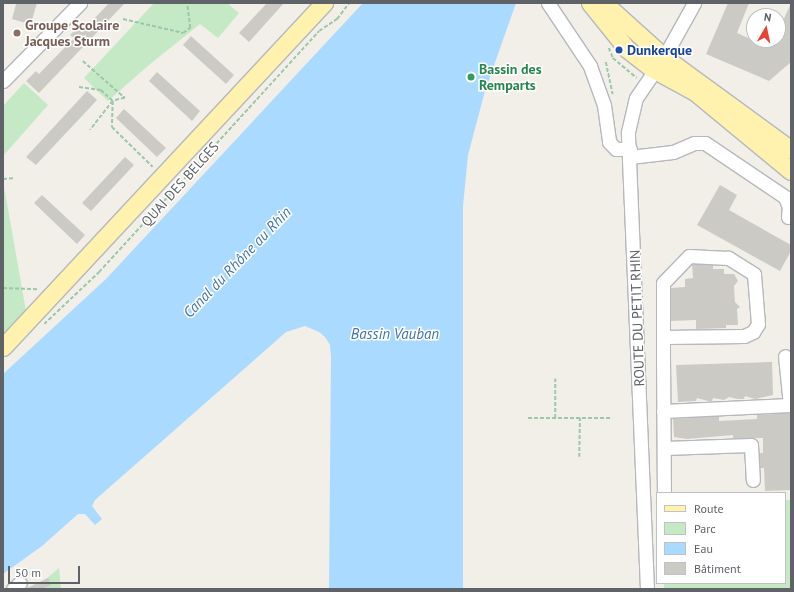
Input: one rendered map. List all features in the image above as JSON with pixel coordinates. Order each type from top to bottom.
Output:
[{"type":"main road","name":"QUAI DES BELGES","points":[[3,347],[324,3]]},
{"type":"main road","points":[[590,3],[622,44],[658,63],[791,150]]},
{"type":"main road","points":[[604,3],[658,63],[791,171]]},
{"type":"main road","points":[[726,117],[791,158]]},
{"type":"street","points":[[3,81],[80,3]]},
{"type":"street","points":[[548,3],[590,66],[604,106],[609,142],[616,149],[630,153],[673,152],[694,143],[706,143],[785,197],[789,207],[788,217]]},
{"type":"street","name":"ROUTE DU PETIT RHIN","points":[[647,589],[651,544],[628,132],[636,98],[694,3]]},
{"type":"street","points":[[663,337],[744,336],[754,332],[758,324],[754,274],[728,258],[689,256],[663,283],[663,337],[663,411],[664,492]]},
{"type":"street","points":[[663,411],[790,405],[786,356]]},
{"type":"street","points":[[664,448],[751,446],[753,480]]},
{"type":"path","points":[[123,18],[183,32],[190,28],[187,3]]},
{"type":"path","name":"QUAI DES BELGES","points":[[38,329],[99,272],[319,31],[337,19],[349,3]]},
{"type":"path","points":[[83,61],[125,98],[113,100],[90,130]]},
{"type":"path","points":[[79,87],[101,90],[113,100]]},
{"type":"path","points":[[3,93],[3,100]]},
{"type":"path","points":[[113,100],[112,128],[163,176]]},
{"type":"path","points":[[3,179],[15,178]]},
{"type":"path","points":[[3,288],[38,289]]},
{"type":"path","points":[[555,379],[555,418]]},
{"type":"path","points":[[528,418],[610,418]]},
{"type":"path","points":[[579,457],[580,418]]},
{"type":"green space","points":[[154,3],[227,3],[239,13],[218,38],[200,24],[149,65],[108,101],[84,78]]},
{"type":"green space","points":[[24,83],[48,105],[3,156],[3,106]]},
{"type":"green space","points":[[3,181],[26,311],[3,334]]},
{"type":"green space","points":[[786,500],[791,500],[791,589],[664,589],[664,584],[786,584]]},
{"type":"green space","points":[[59,568],[61,589],[34,589]]},
{"type":"water","points":[[363,3],[516,3],[485,91],[468,155],[463,206],[463,589],[329,589],[330,345],[325,337],[319,332],[305,326],[286,332],[95,500],[92,506],[102,519],[95,525],[85,514],[78,514],[42,546],[3,574],[3,374],[106,279]]},
{"type":"building","points":[[37,3],[32,20],[28,19],[26,23],[12,19],[16,4]]},
{"type":"building","points":[[109,3],[125,3],[39,93],[26,81],[36,71],[39,74],[74,38],[70,35],[77,28],[82,32]]},
{"type":"building","points":[[267,3],[284,3],[249,42],[239,33]]},
{"type":"building","points":[[728,3],[749,3],[737,33],[746,37],[746,48],[786,48],[786,14],[791,3],[791,62],[769,81],[706,54]]},
{"type":"building","points":[[191,36],[234,75],[226,84],[183,45]]},
{"type":"building","points":[[157,72],[200,111],[192,121],[149,81]]},
{"type":"building","points":[[87,91],[97,100],[36,165],[26,157]]},
{"type":"building","points":[[124,109],[166,148],[157,157],[116,118]]},
{"type":"building","points":[[125,157],[134,165],[91,211],[82,203]]},
{"type":"building","points":[[720,185],[737,195],[729,210],[791,245],[791,251],[780,271],[697,225]]},
{"type":"building","points":[[42,195],[85,235],[77,244],[34,203]]},
{"type":"building","points":[[692,264],[713,265],[713,269],[724,269],[724,274],[734,274],[738,281],[734,286],[735,302],[740,307],[737,309],[738,325],[726,325],[726,328],[696,329],[696,320],[671,321],[671,288],[685,287],[685,279],[693,278]]},
{"type":"building","points":[[772,362],[773,395],[755,399],[745,396],[744,399],[729,397],[724,400],[713,398],[712,401],[708,401],[697,398],[696,401],[678,402],[676,365]]},
{"type":"building","points":[[791,413],[791,490],[765,491],[764,468],[760,468],[759,453],[763,453],[763,438],[733,438],[733,435],[687,439],[674,437],[673,419],[719,416],[719,421],[757,419],[757,415]]},
{"type":"building","points":[[48,578],[51,585],[42,589],[25,589]]},
{"type":"place","name":"Groupe Scolaire Jacques Sturm","points":[[17,33]]},
{"type":"place","name":"Dunkerque","points":[[619,50]]},
{"type":"place","name":"Bassin des Remparts","points":[[471,77]]},
{"type":"water label","name":"Canal du Rhône au Rhin","points":[[237,262]]},
{"type":"water label","name":"Bassin Vauban","points":[[395,334]]}]
